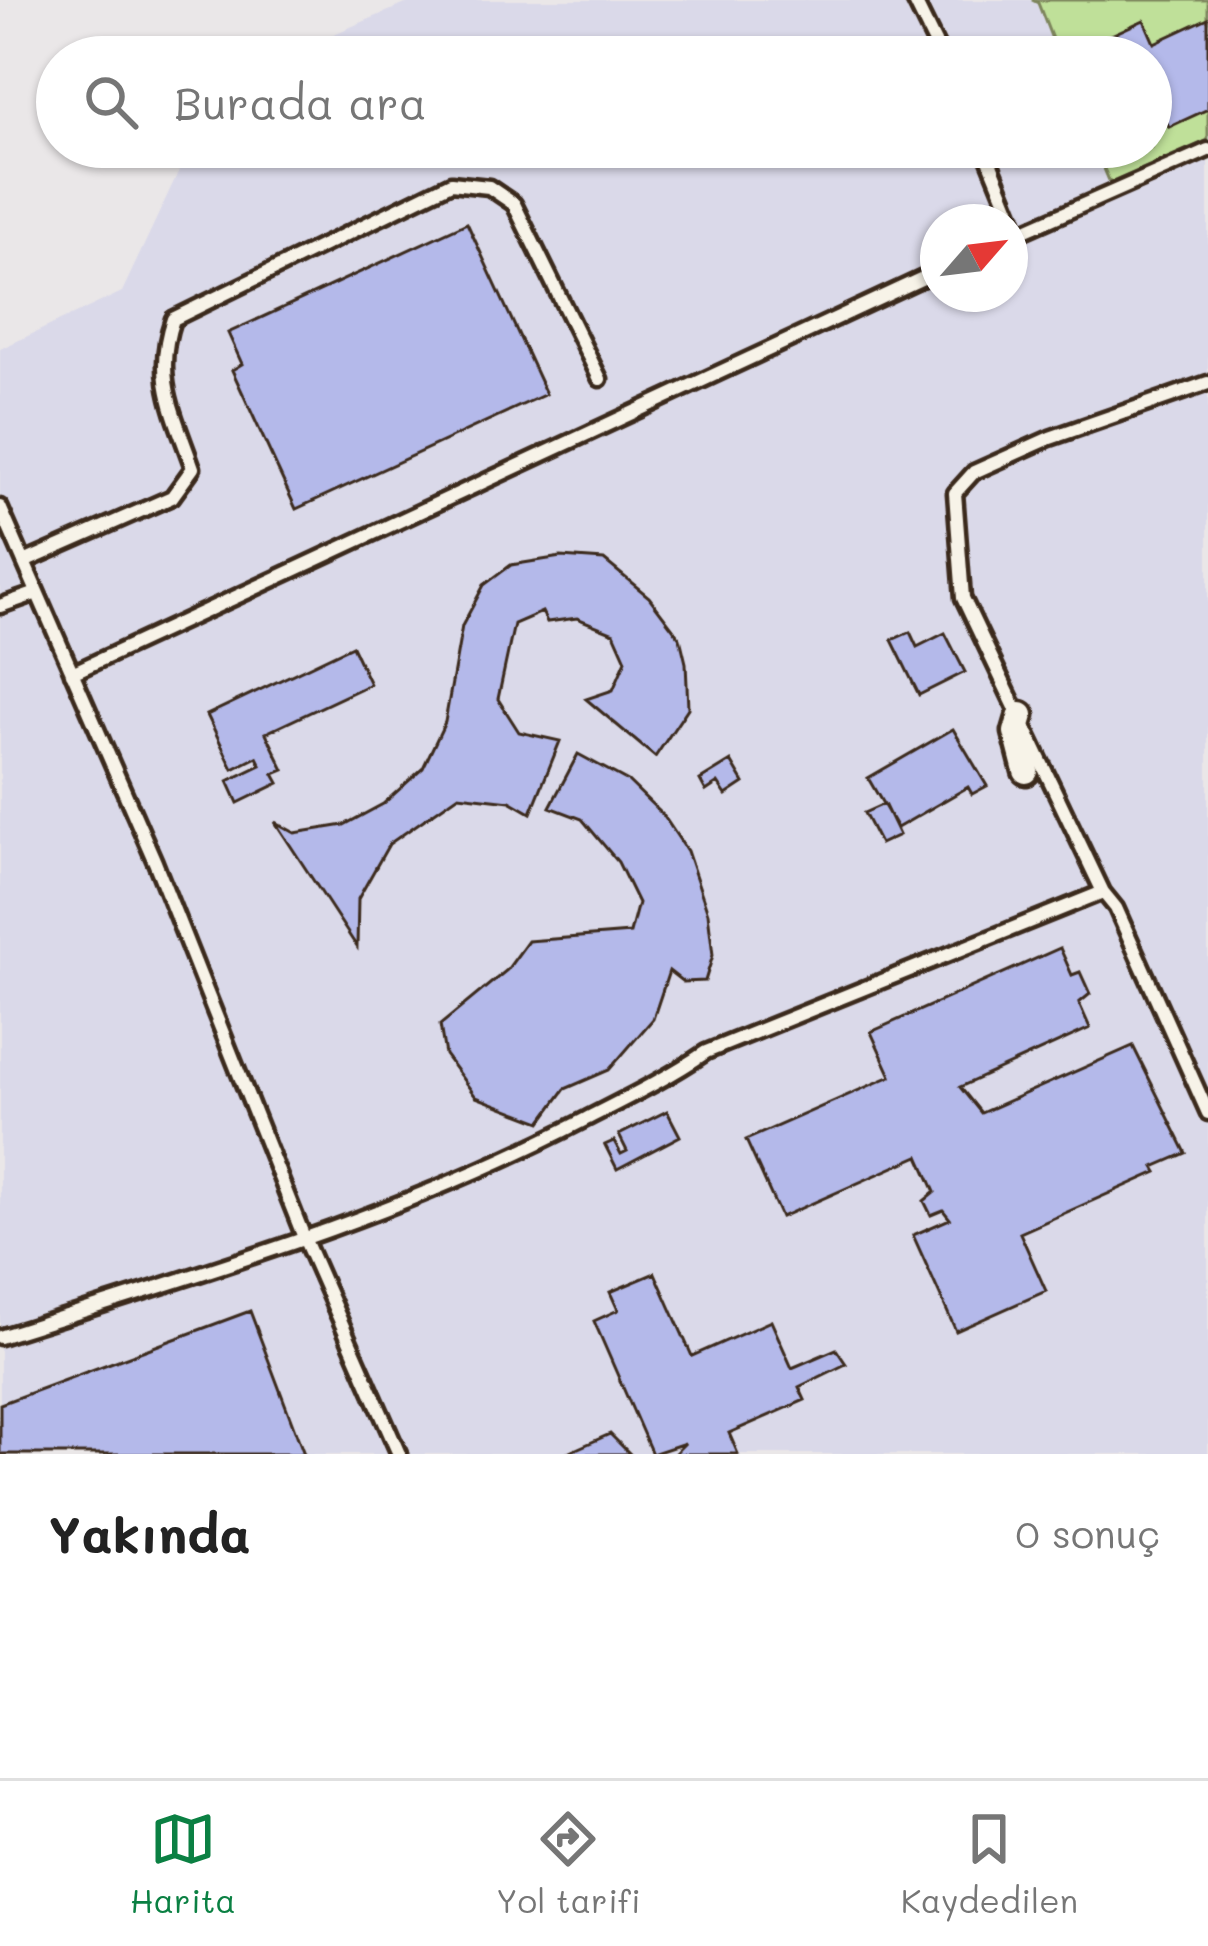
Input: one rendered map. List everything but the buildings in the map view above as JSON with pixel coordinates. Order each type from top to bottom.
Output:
[{"type":"street","points":[[1021,715],[1016,732],[1026,771]]},
{"type":"lane","points":[[914,0],[932,36]]},
{"type":"lane","points":[[1172,166],[1208,150]]},
{"type":"lane","points":[[991,168],[1004,204]]},
{"type":"lane","points":[[1028,229],[1167,168]]},
{"type":"lane","points":[[24,562],[172,497],[193,468],[167,394],[162,352],[173,320],[452,183],[489,187],[514,204],[600,379]]},
{"type":"lane","points":[[72,674],[920,279]]},
{"type":"lane","points":[[1208,383],[1050,438],[974,472],[956,493],[963,598],[1103,892],[1116,908],[1208,1113]]},
{"type":"lane","points":[[0,507],[155,862],[305,1240],[399,1454]]},
{"type":"lane","points":[[0,606],[38,593]]},
{"type":"lane","points":[[0,1336],[305,1240],[501,1163],[677,1072],[706,1052],[1103,892]]},
{"type":"shaded area","points":[[415,0],[1208,0],[1208,1454],[0,1454],[0,349],[122,292],[180,168],[1172,168],[1172,36],[329,36]]},
{"type":"green space","points":[[1032,0],[1208,0],[1208,140],[1172,156],[1172,36],[1051,36],[1038,3]]},
{"type":"green space","points":[[1104,168],[1144,168],[1110,183]]}]
